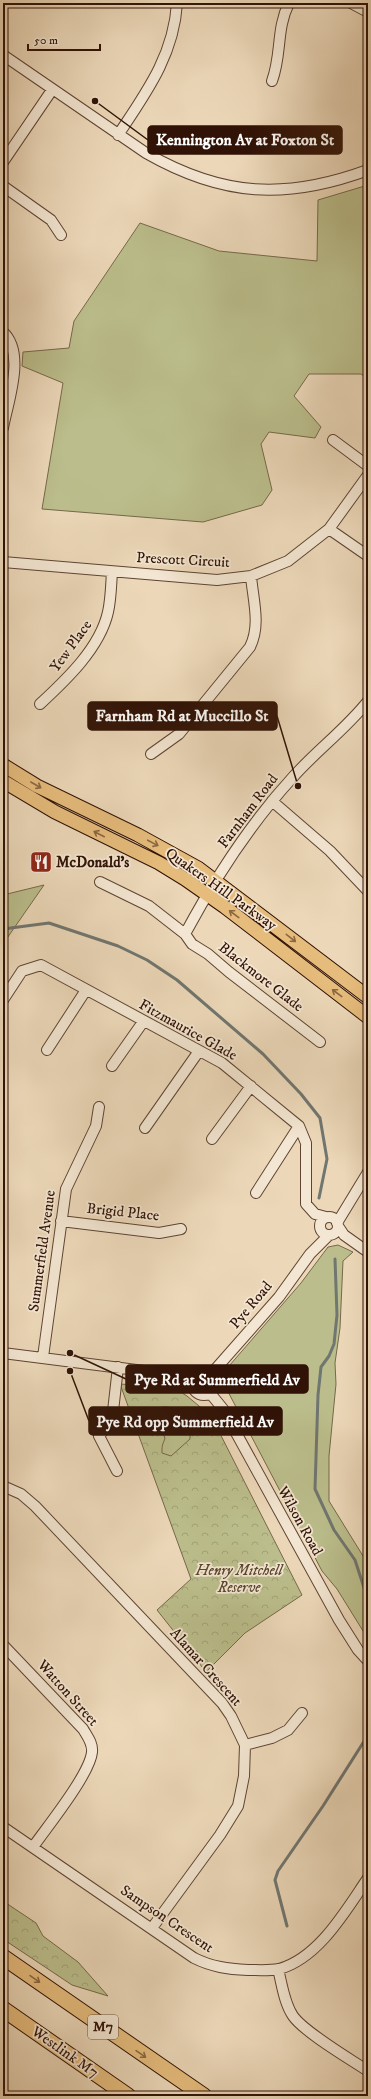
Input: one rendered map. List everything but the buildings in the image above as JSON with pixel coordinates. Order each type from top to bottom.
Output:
[{"type":"highway","name":"M7","points":[[3,1957],[204,2096]]},
{"type":"highway","name":"Westlink M7","points":[[3,2009],[128,2096]]},
{"type":"main road","name":"Quakers Hill Parkway","points":[[3,765],[37,786],[169,851],[215,880],[368,997]]},
{"type":"main road","name":"Quakers Hill Parkway","points":[[3,781],[56,812],[159,864],[206,894],[368,1017]]},
{"type":"street","points":[[118,135],[151,85],[162,65],[172,37],[177,3]]},
{"type":"street","points":[[272,81],[279,57],[281,22],[289,3]]},
{"type":"street","points":[[351,3],[368,12]]},
{"type":"street","points":[[3,55],[118,135],[168,166],[200,179],[229,186],[268,190],[296,189],[333,182],[368,170]]},
{"type":"street","points":[[3,162],[52,90]]},
{"type":"street","points":[[3,186],[51,220],[61,235]]},
{"type":"street","points":[[3,332],[12,344],[15,359],[3,428]]},
{"type":"street","points":[[333,440],[368,466]]},
{"type":"street","name":"Prescott Circuit","points":[[3,562],[217,580],[250,576],[288,561],[329,529],[368,474]]},
{"type":"street","points":[[329,529],[368,556]]},
{"type":"street","name":"Yew Place","points":[[40,704],[76,669],[102,630],[108,610],[112,572]]},
{"type":"street","points":[[152,754],[179,734],[250,647],[255,635],[256,624],[250,576]]},
{"type":"street","name":"Farnham Road","points":[[181,932],[215,880],[272,801],[294,775],[338,734],[368,701]]},
{"type":"street","points":[[272,801],[330,851],[368,891]]},
{"type":"street","name":"Blackmore Glade","points":[[100,882],[152,909],[181,932],[192,944],[208,954],[320,1042]]},
{"type":"street","name":"Fitzmaurice Glade","points":[[3,1000],[22,971],[41,966],[222,1064],[299,1126],[306,1144],[306,1204],[315,1214],[319,1227]]},
{"type":"street","points":[[47,1050],[86,990]]},
{"type":"street","points":[[112,1066],[143,1022]]},
{"type":"street","points":[[145,1128],[199,1051]]},
{"type":"street","points":[[212,1139],[251,1086]]},
{"type":"street","name":"Summerfield Avenue","points":[[43,1358],[61,1221],[68,1180],[96,1126],[99,1107]]},
{"type":"street","points":[[256,1193],[299,1126]]},
{"type":"street","name":"Pye Road","points":[[212,1373],[279,1297],[310,1254],[336,1231],[349,1201],[368,1172]]},
{"type":"street","name":"Pye Road","points":[[310,1254],[321,1220],[349,1201]]},
{"type":"street","points":[[315,1214],[332,1217],[344,1235],[368,1252]]},
{"type":"street","name":"Brigid Place","points":[[61,1221],[159,1233],[181,1229]]},
{"type":"street","points":[[319,1227],[322,1233],[330,1235],[344,1235]]},
{"type":"street","points":[[3,1352],[160,1373],[192,1380]]},
{"type":"street","points":[[117,1471],[99,1436],[112,1420],[118,1367]]},
{"type":"street","points":[[200,1371],[212,1373],[216,1384],[210,1393],[199,1394],[193,1388],[192,1380],[200,1371]]},
{"type":"street","name":"Wilson Road","points":[[210,1393],[223,1409],[339,1620],[358,1650],[368,1661]]},
{"type":"street","name":"Alamar Crescent","points":[[3,1486],[21,1494],[35,1506],[222,1703],[234,1721],[245,1745],[244,1776],[238,1806],[220,1836],[152,1928]]},
{"type":"street","name":"Watton Street","points":[[3,1645],[83,1730],[90,1740],[92,1752],[81,1777],[32,1847]]},
{"type":"street","points":[[245,1745],[272,1738],[288,1730],[302,1713]]},
{"type":"street","name":"Sampson Crescent","points":[[3,1828],[152,1928],[181,1950],[209,1966],[227,1969],[278,1969],[301,1957],[328,1934],[368,1878]]},
{"type":"street","points":[[278,1969],[287,2004],[293,2017],[303,2026],[368,2071]]},
{"type":"green space","points":[[368,185],[368,376],[367,378],[361,374],[309,374],[294,396],[321,427],[315,438],[269,432],[261,444],[272,490],[262,505],[203,522],[42,509],[63,383],[22,366],[23,352],[69,348],[74,321],[140,223],[219,251],[317,261],[318,200]]},
{"type":"green space","points":[[44,885],[3,944],[3,895]]},
{"type":"green space","points":[[338,1245],[353,1252],[343,1261],[340,1328],[335,1363],[336,1384],[329,1456],[329,1501],[368,1564],[368,1639],[337,1589],[322,1571],[225,1386],[229,1366],[301,1283],[328,1247]]},
{"type":"green space","name":"Henry Mitchell Reserve","points":[[120,1384],[174,1388],[187,1396],[211,1416],[302,1595],[245,1633],[206,1672],[157,1610],[191,1579]]},
{"type":"green space","points":[[162,1407],[168,1407],[174,1410],[177,1421],[190,1427],[190,1439],[171,1456],[162,1453],[165,1437],[154,1425],[156,1412]]},
{"type":"green space","points":[[3,1901],[36,1923],[43,1936],[78,1962],[108,1996],[72,1985],[3,1939]]},
{"type":"waterway","points":[[3,929],[49,923],[118,946],[147,960],[177,980],[263,1054],[301,1094],[320,1118],[327,1159],[319,1198]]},
{"type":"waterway","points":[[335,1259],[337,1315],[334,1344],[329,1356],[321,1367],[318,1395],[315,1489],[334,1530],[355,1560],[368,1600]]},
{"type":"waterway","points":[[287,1926],[275,1880],[278,1871],[323,1806],[368,1735]]},
{"type":"place","name":"Kennington Av at Foxton St","points":[[95,101]]},
{"type":"place","name":"Farnham Rd at Muccillo St","points":[[298,786]]},
{"type":"place","name":"McDonald's","points":[[41,862]]},
{"type":"place","name":"Pye Rd at Summerfield Av","points":[[70,1353]]},
{"type":"place","name":"Pye Rd opp Summerfield Av","points":[[70,1371]]}]
